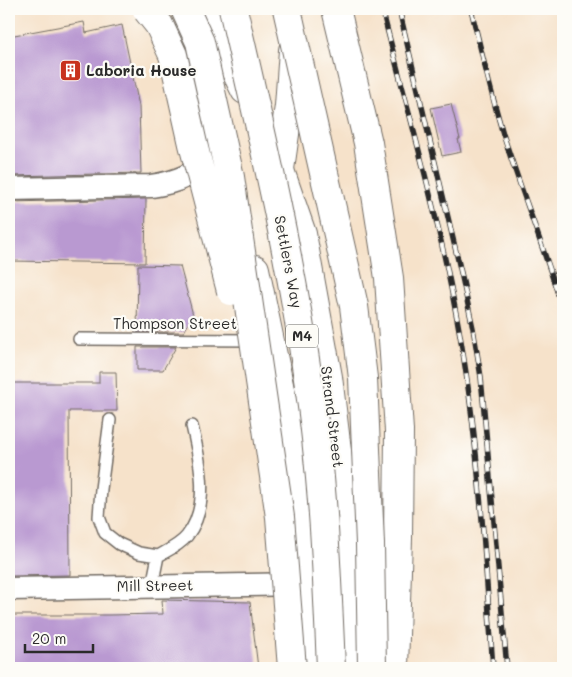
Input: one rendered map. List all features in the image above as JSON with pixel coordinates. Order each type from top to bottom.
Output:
[{"type":"main road","points":[[146,9],[159,25],[173,55],[196,154],[267,428]]},
{"type":"main road","points":[[161,9],[183,52],[248,241],[270,340],[287,423],[296,508],[304,668]]},
{"type":"main road","points":[[185,9],[200,42],[230,177],[280,517],[292,668]]},
{"type":"main road","name":"Strand Street","points":[[205,9],[231,60],[280,169],[302,234],[328,377],[342,491],[346,594],[346,668]]},
{"type":"main road","name":"Settlers Way","points":[[233,9],[291,269],[309,380],[327,569],[331,668]]},
{"type":"main road","points":[[287,9],[354,306],[364,398],[370,544],[372,668]]},
{"type":"main road","points":[[280,169],[289,106],[297,9]]},
{"type":"main road","points":[[336,9],[368,143],[389,278],[399,431],[394,668]]},
{"type":"street","points":[[9,189],[167,184],[189,176],[206,161],[217,147]]},
{"type":"street","name":"Mill Street","points":[[9,588],[301,584]]},
{"type":"lane","name":"Thompson Street","points":[[79,339],[270,340]]},
{"type":"lane","points":[[110,420],[98,516],[105,533],[119,544],[139,553],[158,556],[186,537],[196,518],[202,490],[199,458],[192,426]]},
{"type":"lane","points":[[152,586],[158,556]]},
{"type":"building","name":"Laboria House","points":[[84,22],[86,33],[122,25],[139,106],[141,173],[9,176],[9,36]]},
{"type":"building","points":[[451,104],[460,139],[458,139],[461,152],[442,156],[431,108]]},
{"type":"building","points":[[146,199],[145,263],[9,261],[9,202]]},
{"type":"building","points":[[138,265],[180,266],[193,315],[184,332],[137,332]]},
{"type":"building","points":[[137,347],[176,347],[163,370],[137,370]]},
{"type":"building","points":[[99,372],[116,372],[117,411],[69,411],[70,575],[9,576],[9,383],[99,383]]},
{"type":"building","points":[[162,600],[250,602],[258,668],[9,668],[9,615],[163,614]]},
{"type":"railway","points":[[382,9],[438,229],[462,348],[475,439],[493,668]]},
{"type":"railway","points":[[399,9],[473,328],[481,377],[507,668]]},
{"type":"railway","points":[[471,9],[503,134],[563,310]]},
{"type":"place","name":"Laboria House","points":[[70,71]]}]
